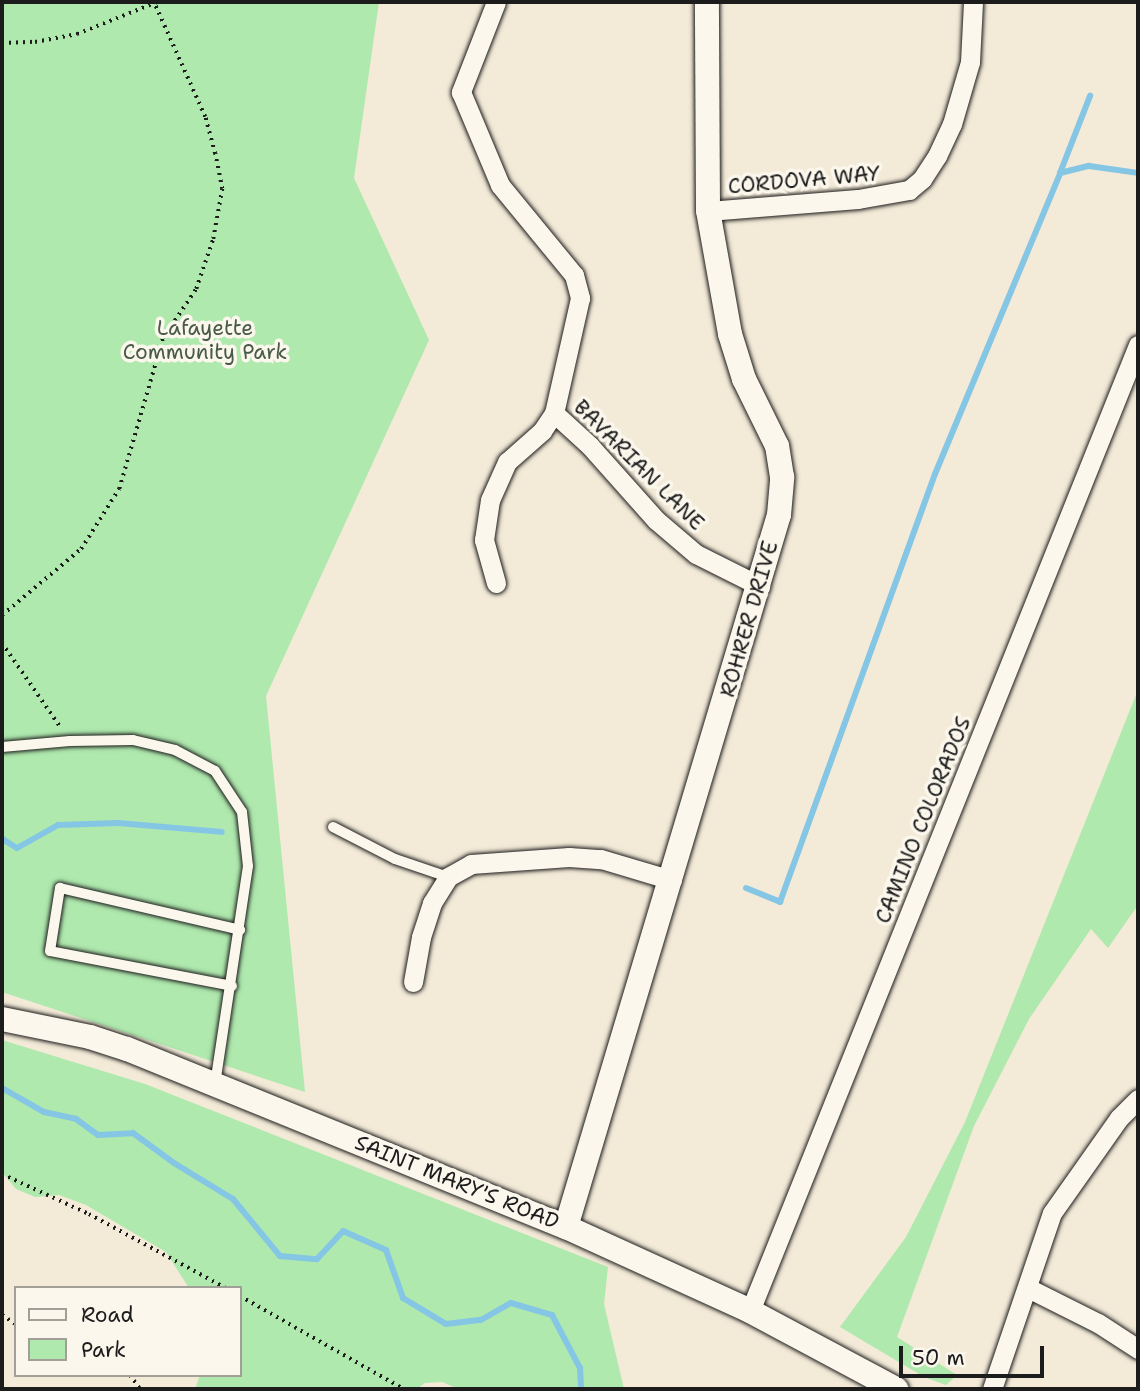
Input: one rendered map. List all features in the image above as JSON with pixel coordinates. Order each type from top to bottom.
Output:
[{"type":"street","name":"BAVARIAN LANE","points":[[495,2],[461,92],[500,185],[574,275],[580,298],[554,412],[590,446],[656,520],[696,554],[760,586]]},
{"type":"street","name":"ROHRER DRIVE","points":[[566,1227],[760,586],[779,515],[782,477],[777,446],[744,379],[730,334],[708,211],[707,2]]},
{"type":"street","name":"CORDOVA WAY","points":[[708,211],[858,199],[909,190],[922,179],[937,156],[952,124],[970,62],[973,2]]},
{"type":"street","name":"CAMINO COLORADOS","points":[[750,1311],[1138,345]]},
{"type":"street","points":[[496,583],[484,540],[490,500],[507,462],[542,431],[554,412]]},
{"type":"street","points":[[413,982],[421,937],[432,903],[448,877],[471,864],[569,857],[601,859],[672,880]]},
{"type":"street","name":"SAINT MARY'S ROAD","points":[[2,1019],[90,1037],[215,1084],[566,1227],[750,1311],[896,1389]]},
{"type":"street","points":[[992,1389],[1052,1213],[1119,1118],[1138,1099]]},
{"type":"street","points":[[1028,1287],[1098,1324],[1138,1349]]},
{"type":"lane","points":[[2,747],[70,741],[132,740],[175,750],[215,771],[242,812],[248,866],[232,986],[215,1084]]},
{"type":"lane","points":[[333,827],[395,859],[448,877]]},
{"type":"lane","points":[[232,986],[50,951],[60,888],[240,930]]},
{"type":"path","points":[[2,43],[35,43],[77,34],[156,3],[205,117],[222,190],[213,239],[196,289],[163,338],[119,489],[81,549],[2,615]]},
{"type":"path","points":[[2,643],[70,741]]},
{"type":"path","points":[[2,1174],[89,1214],[222,1286]]},
{"type":"path","points":[[242,1297],[404,1389]]},
{"type":"green space","name":"Lafayette Community Park","points":[[2,2],[379,2],[354,178],[429,340],[266,696],[305,1092],[2,992]]},
{"type":"green space","points":[[1138,690],[1138,905],[1108,948],[1091,929],[1029,1019],[974,1126],[897,1337],[957,1375],[946,1385],[924,1377],[840,1327],[906,1237],[965,1122]]},
{"type":"green space","points":[[2,1040],[145,1084],[608,1267],[604,1304],[624,1389],[459,1389],[442,1382],[425,1383],[417,1389],[195,1389],[199,1377],[242,1377],[242,1286],[188,1286],[166,1252],[86,1205],[59,1195],[35,1197],[16,1189],[2,1172]]},
{"type":"waterway","points":[[1060,173],[1090,96]]},
{"type":"waterway","points":[[746,888],[780,902],[935,474],[1060,173],[1089,166],[1138,173]]},
{"type":"waterway","points":[[2,842],[4,840],[17,848],[58,825],[118,823],[222,832]]},
{"type":"waterway","points":[[2,1088],[44,1112],[76,1119],[98,1135],[133,1133],[174,1163],[233,1199],[280,1256],[317,1259],[343,1231],[386,1250],[403,1298],[446,1324],[481,1320],[511,1303],[552,1315],[580,1368],[581,1389]]}]
